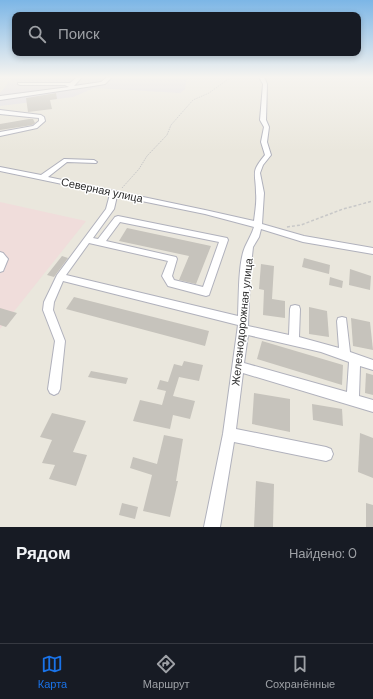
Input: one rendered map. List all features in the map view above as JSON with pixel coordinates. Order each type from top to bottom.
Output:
[{"type":"street","name":"Железнодорожная улица","points":[[212,527],[229,434],[238,366],[243,325],[245,274],[250,247],[255,237],[258,225],[260,193],[257,173],[260,165],[268,155],[264,142],[267,131],[267,125],[263,120],[264,102]]},
{"type":"street","points":[[0,112],[41,117],[42,121],[34,127],[0,134]]},
{"type":"street","points":[[0,117],[12,113]]},
{"type":"street","points":[[43,178],[66,160],[94,162]]},
{"type":"street","name":"Северная улица","points":[[0,169],[205,212],[258,225]]},
{"type":"street","points":[[54,389],[60,340],[48,310],[52,293],[60,278],[110,209],[115,193]]},
{"type":"street","points":[[88,240],[173,258],[167,276],[171,283],[206,292],[224,240],[118,219],[101,242]]},
{"type":"street","points":[[258,225],[303,239],[373,251]]},
{"type":"street","points":[[0,255],[4,259],[0,269]]},
{"type":"street","points":[[60,278],[243,325],[321,347],[373,365]]},
{"type":"street","points":[[294,340],[295,309]]},
{"type":"street","points":[[342,321],[350,357],[353,400]]},
{"type":"street","points":[[238,366],[373,406]]},
{"type":"street","points":[[229,434],[326,454]]},
{"type":"path","points":[[115,193],[139,169],[147,156],[167,134],[171,125],[192,102]]},
{"type":"path","points":[[282,227],[301,224],[343,209],[373,201]]},
{"type":"shaded area","points":[[0,102],[36,102],[0,106]]},
{"type":"shaded area","points":[[0,202],[86,221],[0,329]]},
{"type":"building","points":[[27,102],[50,102],[52,109],[28,112]]},
{"type":"building","points":[[33,119],[35,123],[32,125],[0,130],[0,124]]},
{"type":"building","points":[[127,228],[211,246],[196,284],[179,280],[189,256],[119,241]]},
{"type":"building","points":[[62,256],[68,258],[54,277],[47,275]]},
{"type":"building","points":[[304,258],[330,265],[329,274],[302,267]]},
{"type":"building","points":[[261,264],[274,266],[272,299],[285,301],[285,318],[263,315],[264,290],[259,289]]},
{"type":"building","points":[[350,269],[371,276],[370,290],[349,285]]},
{"type":"building","points":[[330,277],[343,281],[342,288],[329,285]]},
{"type":"building","points":[[74,297],[209,331],[205,346],[66,309]]},
{"type":"building","points":[[309,307],[327,311],[329,337],[309,334]]},
{"type":"building","points":[[0,308],[17,313],[6,327],[0,325]]},
{"type":"building","points":[[351,318],[370,322],[373,350],[353,346]]},
{"type":"building","points":[[262,341],[343,365],[342,385],[257,359]]},
{"type":"building","points":[[184,361],[203,365],[199,381],[179,377],[173,396],[195,401],[190,419],[173,415],[170,429],[133,421],[140,400],[162,405],[166,391],[157,389],[160,380],[168,382],[174,364],[182,366]]},
{"type":"building","points":[[91,371],[128,378],[126,384],[88,377]]},
{"type":"building","points":[[366,373],[373,375],[373,395],[365,393]]},
{"type":"building","points":[[254,393],[290,399],[290,432],[252,424]]},
{"type":"building","points":[[312,404],[342,409],[343,426],[313,420]]},
{"type":"building","points":[[52,413],[86,421],[73,452],[87,455],[76,486],[49,479],[55,465],[42,463],[52,440],[40,437]]},
{"type":"building","points":[[360,433],[373,438],[373,478],[358,472]]},
{"type":"building","points":[[164,435],[183,439],[176,481],[178,481],[170,517],[143,511],[152,475],[130,468],[133,457],[157,464]]},
{"type":"building","points":[[256,481],[274,484],[273,527],[254,527]]},
{"type":"building","points":[[122,503],[138,507],[135,519],[119,515]]},
{"type":"building","points":[[366,503],[373,505],[373,527],[366,527]]}]
